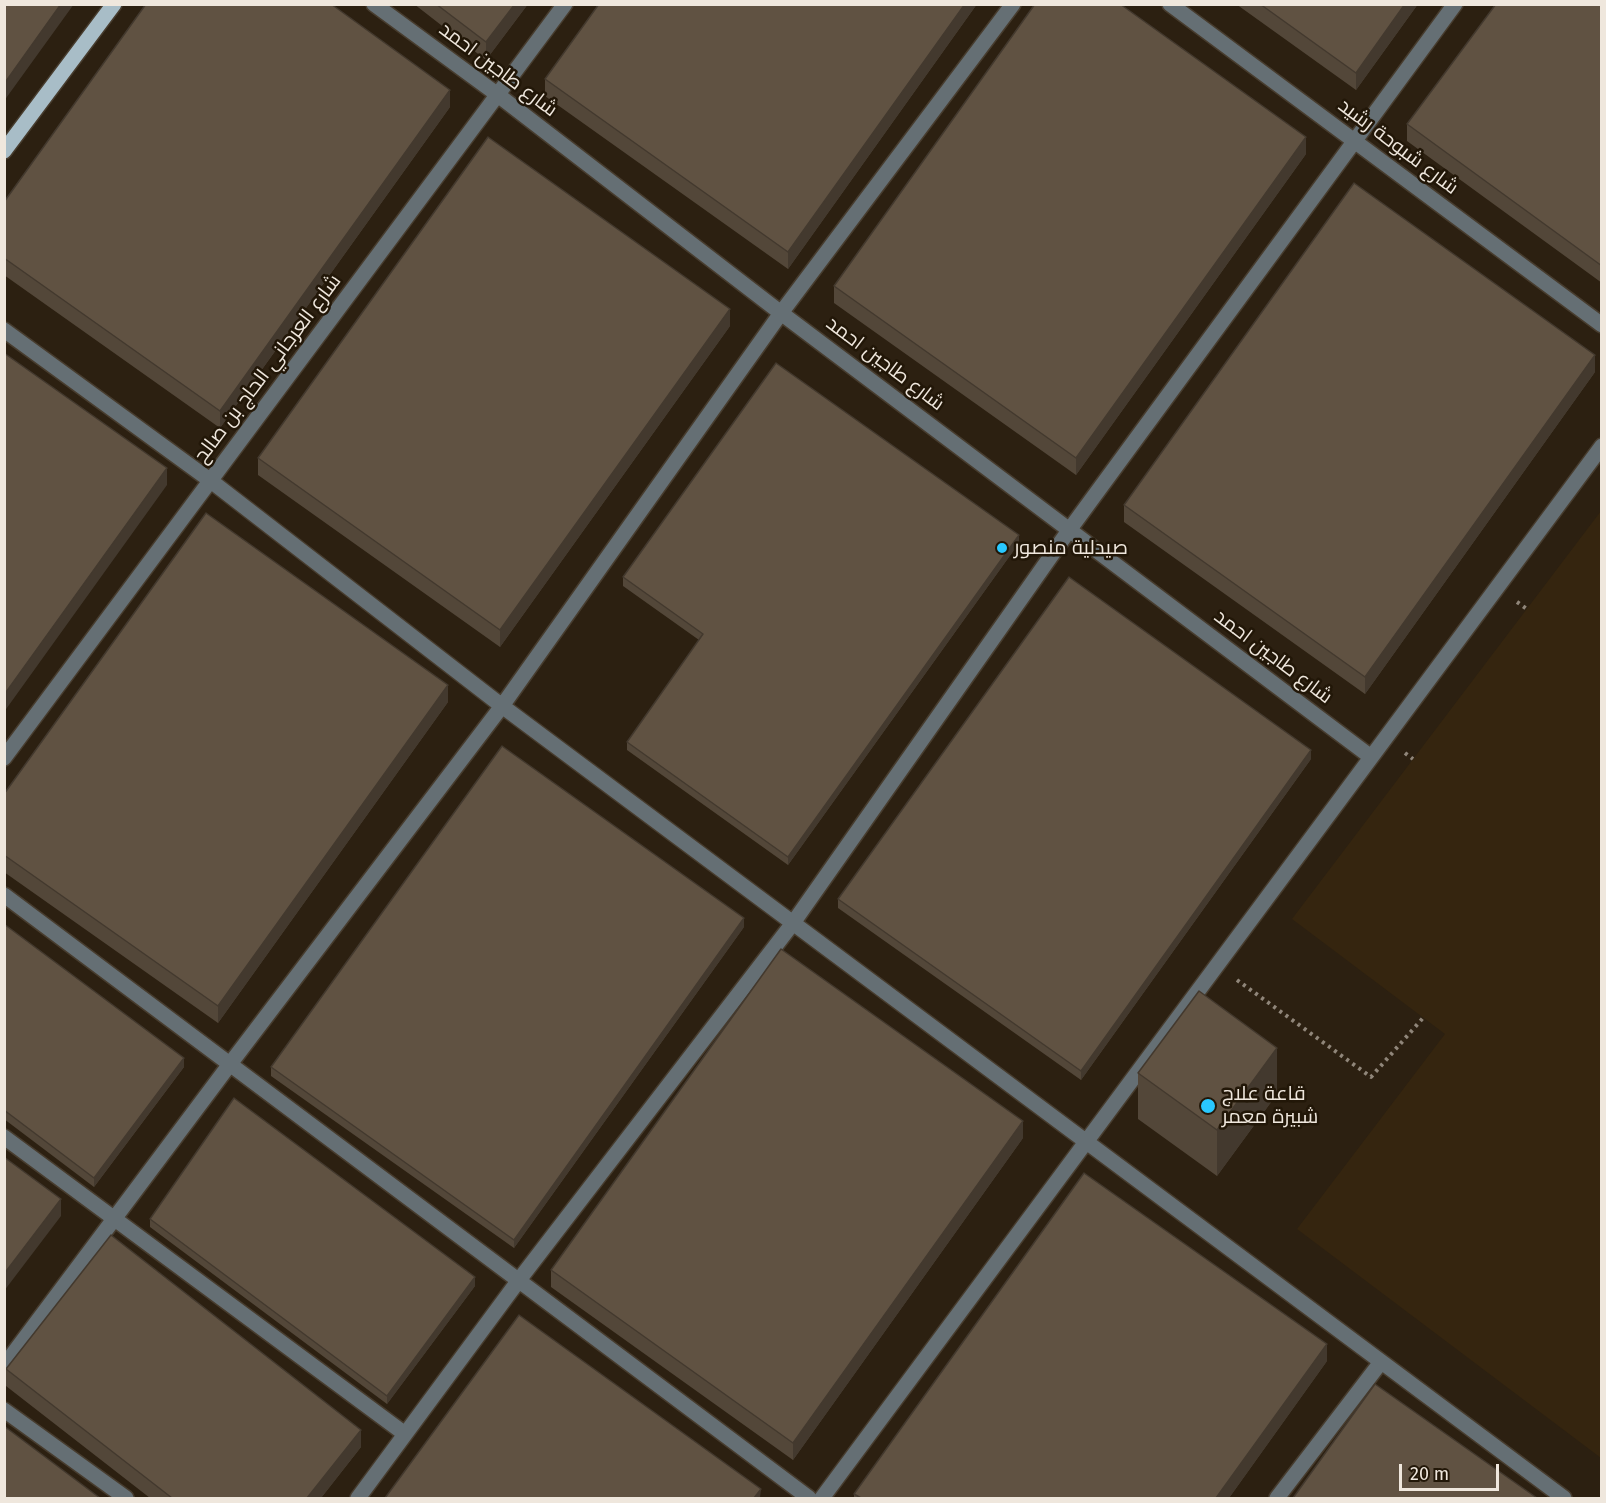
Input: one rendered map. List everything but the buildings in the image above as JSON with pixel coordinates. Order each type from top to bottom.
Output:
[{"type":"main road","points":[[4,151],[114,4]]},
{"type":"street","name":"شارع طاجين احمد","points":[[374,4],[498,95],[781,313],[1371,757]]},
{"type":"street","name":"شارع العرجاني الحاج بن صالح","points":[[4,758],[565,4]]},
{"type":"street","points":[[4,1366],[502,706],[781,313],[1013,4]]},
{"type":"street","name":"شارع شبوحة رشيد","points":[[1170,4],[1602,324]]},
{"type":"street","points":[[358,1498],[519,1280],[793,923],[1070,529],[1455,4]]},
{"type":"street","points":[[4,330],[211,481],[502,706],[1564,1498]]},
{"type":"street","points":[[822,1498],[1602,446]]},
{"type":"street","points":[[4,895],[809,1498]]},
{"type":"street","points":[[4,1137],[405,1434]]},
{"type":"street","points":[[1277,1498],[1381,1362]]},
{"type":"street","points":[[4,1410],[126,1498]]},
{"type":"path","points":[[1217,965],[1371,1077],[1423,1018]]},
{"type":"shaded area","points":[[1601,511],[1601,1458],[1297,1229],[1445,1034],[1292,919]]},
{"type":"place","name":"صيدلية منصور","points":[[1002,548]]},
{"type":"place","name":"قاعة علاج شبيرة معمر","points":[[1208,1106]]}]
